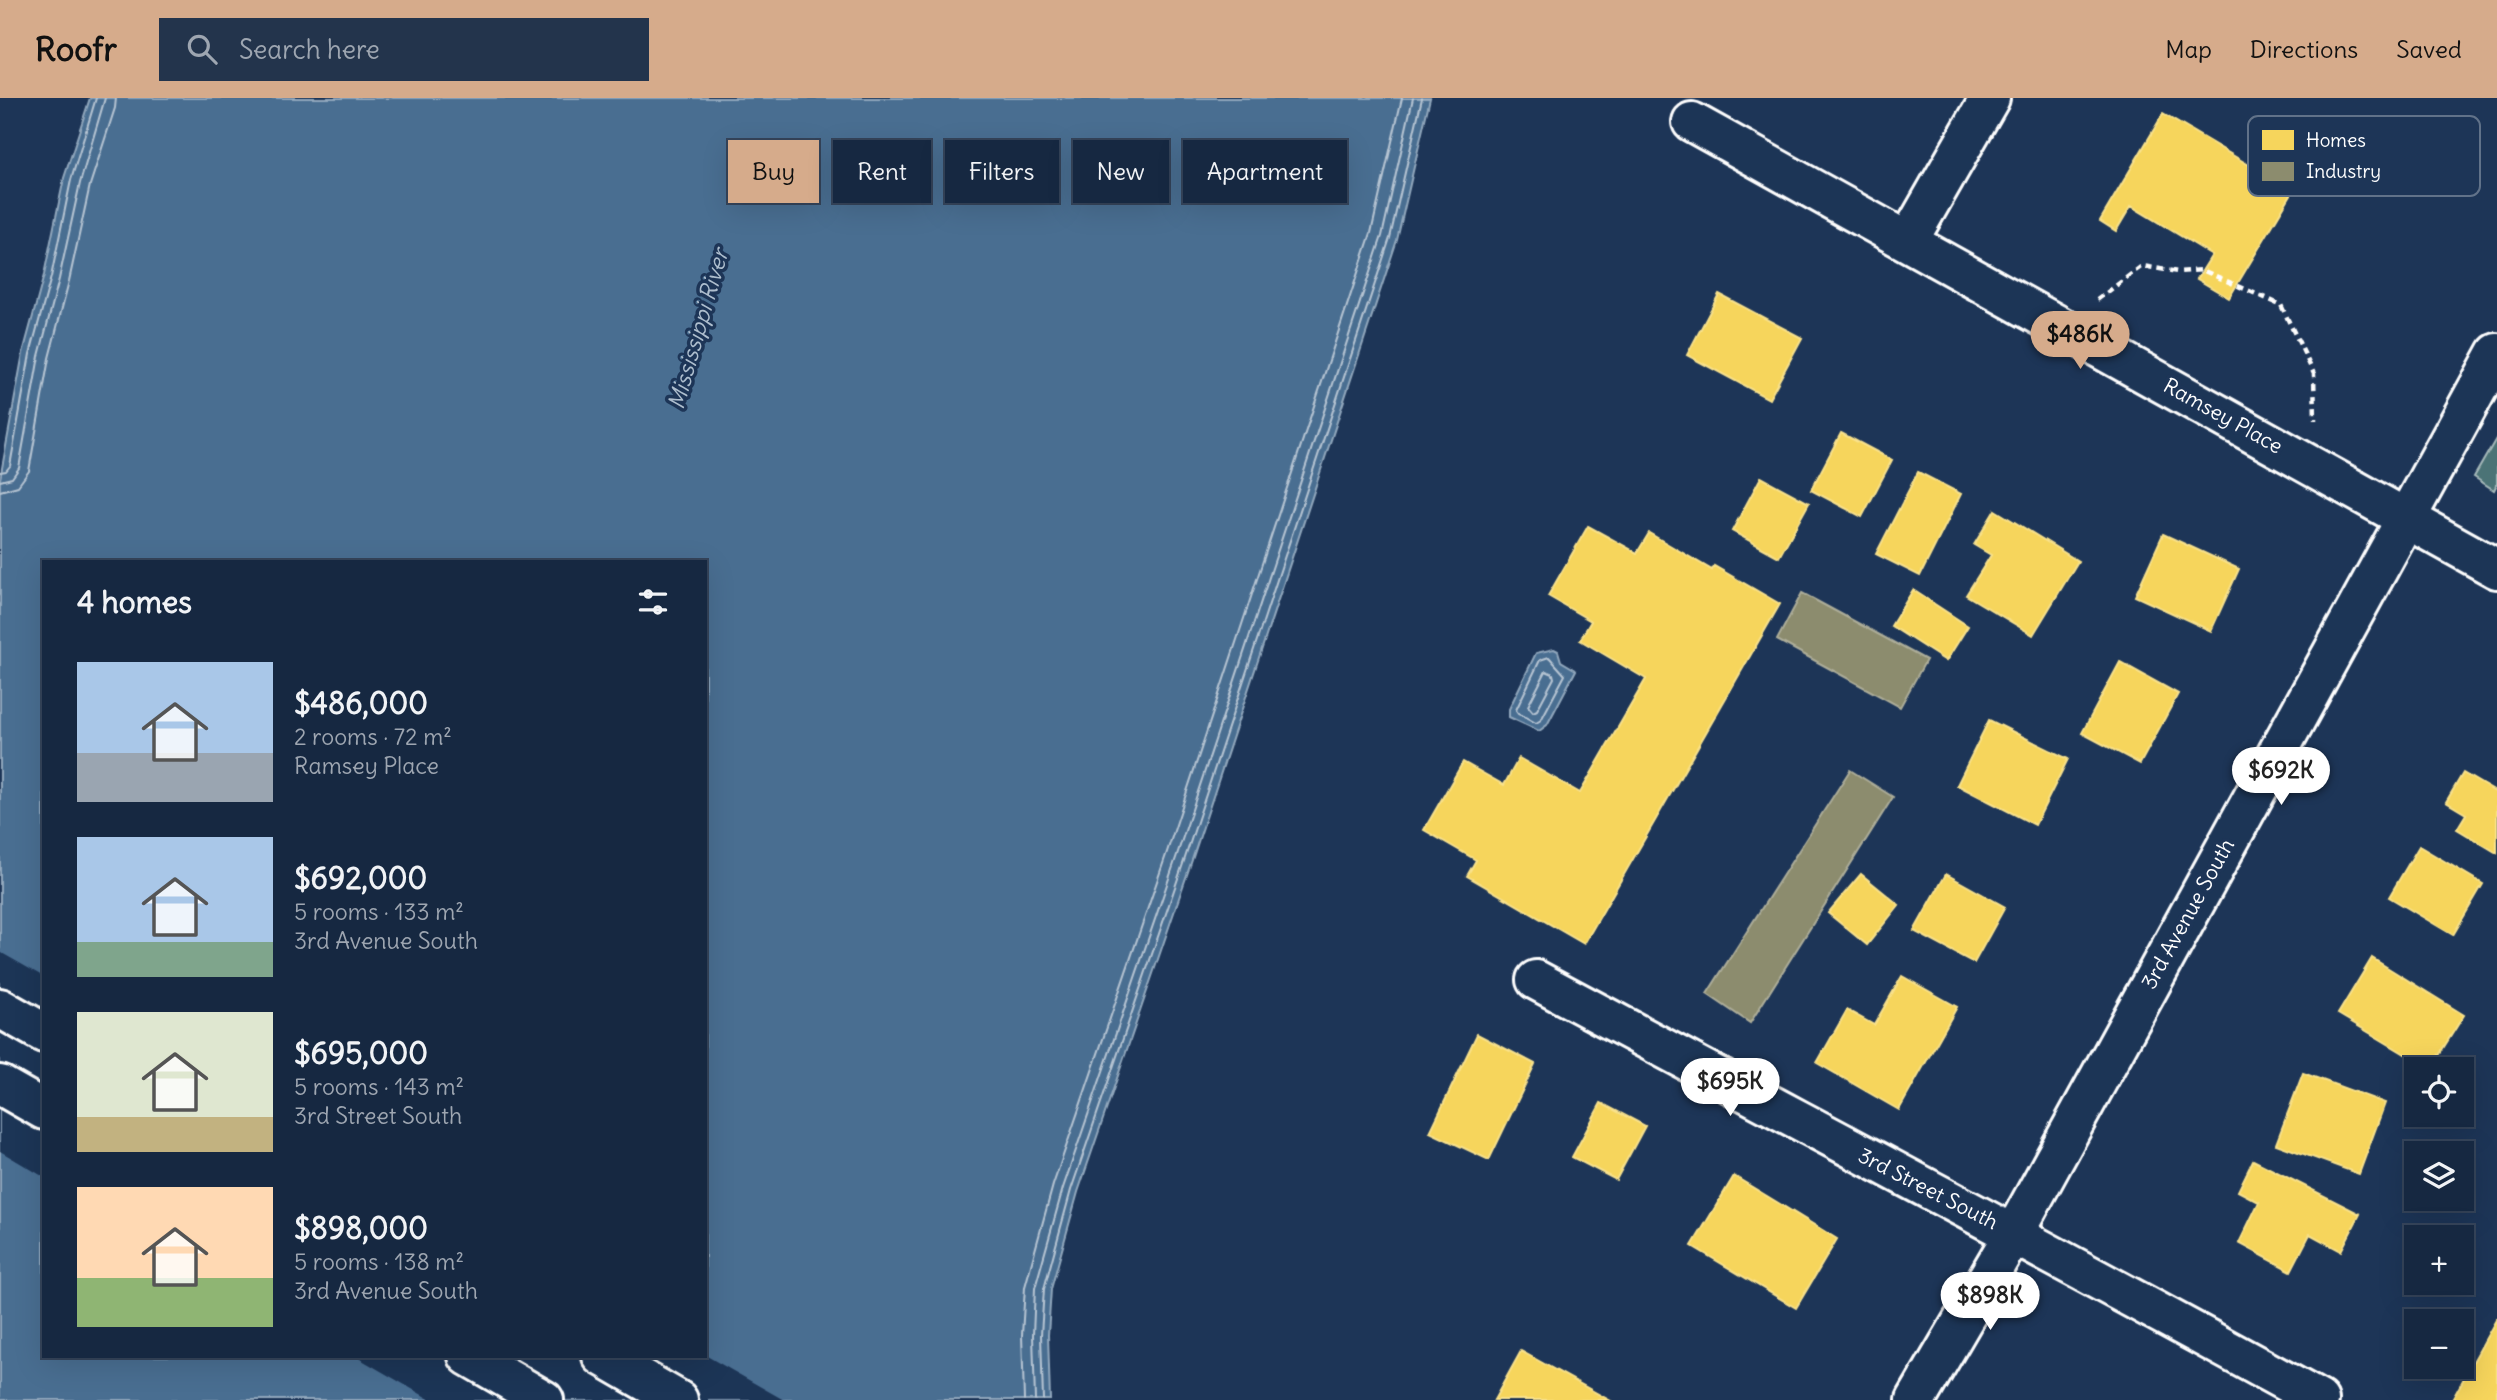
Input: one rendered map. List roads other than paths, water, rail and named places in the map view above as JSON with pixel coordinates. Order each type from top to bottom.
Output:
[{"type":"main road","points":[[1908,241],[1990,98]]},
{"type":"main road","name":"Ramsey Place","points":[[1692,122],[2497,569]]},
{"type":"main road","name":"3rd Avenue South","points":[[1916,1400],[2014,1233],[2497,353]]},
{"type":"main road","name":"3rd Street South","points":[[1536,981],[1922,1187],[2014,1233],[2319,1400]]},
{"type":"main road","points":[[0,1008],[42,1032]]},
{"type":"main road","points":[[0,1085],[42,1109]]},
{"type":"main road","points":[[471,1358],[544,1400]]},
{"type":"main road","points":[[606,1358],[678,1400]]},
{"type":"water","name":"Mississippi River","points":[[90,98],[1430,98],[1397,240],[1192,860],[1078,1192],[1051,1289],[1048,1335],[1050,1400],[0,1400],[0,479],[23,353],[44,275],[64,178]]},
{"type":"water","points":[[1554,649],[1558,651],[1561,661],[1576,670],[1547,725],[1539,731],[1509,717],[1509,709],[1536,653]]}]
